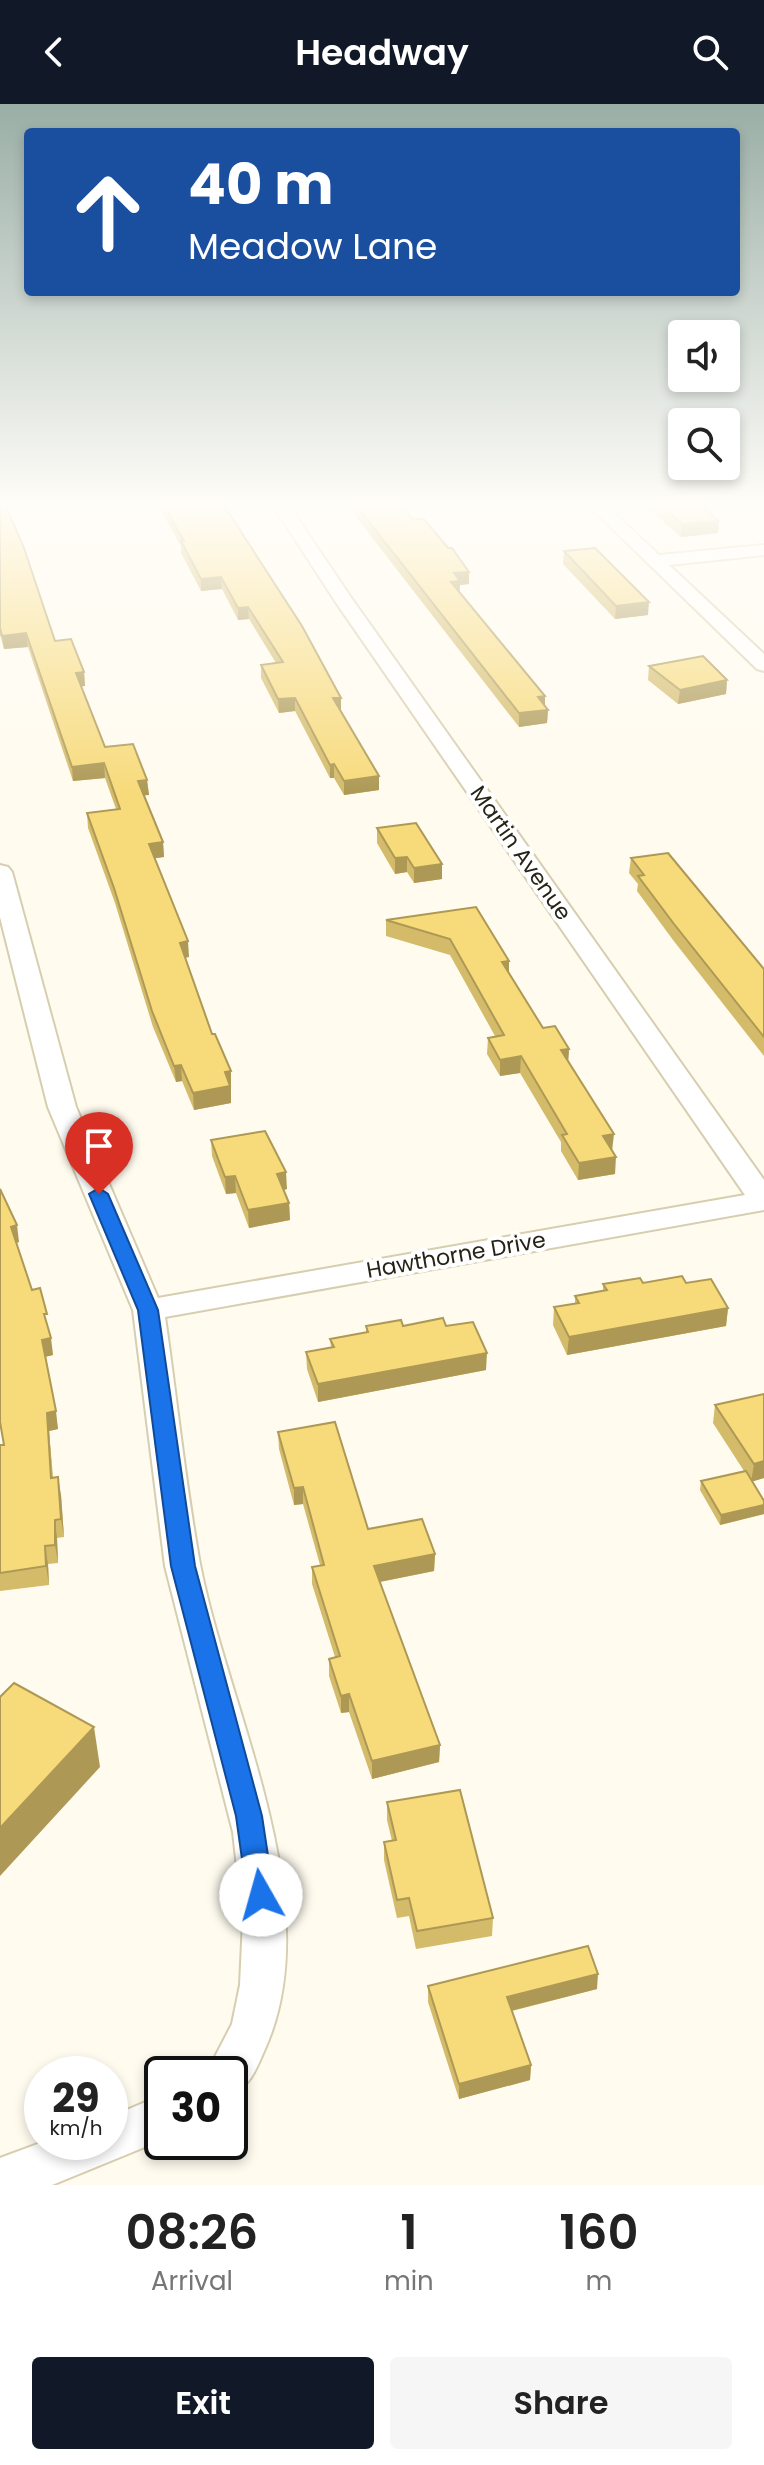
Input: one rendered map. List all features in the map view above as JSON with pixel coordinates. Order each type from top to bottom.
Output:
[{"type":"street","name":"Martin Avenue","points":[[344,601],[764,1201]]},
{"type":"street","points":[[696,601],[764,665]]},
{"type":"street","points":[[0,872],[62,1107],[148,1310],[183,1566],[253,1832],[264,1920],[262,1985],[253,2026],[237,2056]]},
{"type":"street","name":"Hawthorne Drive","points":[[148,1310],[764,1201]]},
{"type":"street","points":[[0,2181],[57,2160]]},
{"type":"building","points":[[0,601],[42,601],[55,641],[71,639],[84,672],[76,673],[105,747],[133,744],[147,780],[138,781],[163,842],[149,844],[188,941],[180,943],[212,1034],[215,1034],[231,1071],[225,1072],[230,1086],[193,1093],[181,1065],[174,1066],[152,1011],[87,813],[120,809],[104,763],[72,767],[26,633],[2,636]]},
{"type":"building","points":[[234,601],[286,601],[341,698],[333,698],[379,776],[344,781],[334,764],[330,765],[295,698],[278,699],[261,665],[283,662],[248,607],[238,608]]},
{"type":"building","points":[[431,601],[467,601],[545,696],[538,697],[548,710],[519,713]]},
{"type":"building","points":[[611,601],[649,602],[616,606]]},
{"type":"building","points":[[703,656],[727,680],[680,690],[649,666]]},
{"type":"building","points":[[416,823],[442,864],[414,868],[407,857],[395,858],[377,828]]},
{"type":"building","points":[[668,853],[764,969],[764,1037],[638,876],[644,875],[631,858]]},
{"type":"building","points":[[476,907],[509,961],[502,962],[543,1028],[555,1026],[569,1049],[561,1050],[614,1134],[603,1136],[616,1157],[579,1163],[562,1135],[567,1134],[521,1056],[500,1060],[488,1038],[504,1035],[450,939],[386,920]]},
{"type":"building","points":[[265,1131],[286,1172],[277,1174],[289,1203],[248,1210],[235,1176],[225,1177],[211,1140]]},
{"type":"building","points":[[0,1189],[17,1225],[11,1227],[32,1290],[40,1288],[47,1314],[44,1314],[51,1338],[42,1340],[56,1411],[47,1413],[51,1478],[58,1477],[61,1519],[55,1520],[55,1545],[45,1546],[46,1566],[0,1573],[0,1445],[4,1445],[0,1422]]},
{"type":"building","points":[[682,1276],[686,1283],[711,1279],[728,1308],[569,1337],[554,1307],[579,1303],[575,1296],[607,1290],[603,1284],[640,1278],[643,1283]]},
{"type":"building","points":[[443,1318],[446,1326],[473,1322],[487,1353],[318,1384],[306,1352],[334,1347],[330,1339],[368,1332],[366,1326],[401,1320],[403,1326]]},
{"type":"building","points":[[764,1394],[764,1461],[754,1464],[715,1405]]},
{"type":"building","points":[[335,1422],[368,1529],[422,1519],[435,1554],[374,1566],[440,1745],[372,1761],[349,1694],[341,1696],[329,1659],[340,1656],[312,1567],[324,1565],[303,1487],[294,1488],[278,1432]]},
{"type":"building","points":[[746,1471],[764,1505],[721,1515],[701,1481]]},
{"type":"building","points":[[14,1683],[94,1727],[0,1828],[0,1697]]},
{"type":"building","points":[[460,1790],[493,1918],[417,1931],[409,1898],[397,1900],[384,1842],[396,1840],[387,1802]]},
{"type":"building","points":[[588,1946],[598,1974],[507,1997],[531,2065],[459,2084],[428,1986]]},
{"type":"route","points":[[99,1194],[148,1310],[183,1566],[253,1832],[261,1895]]}]
